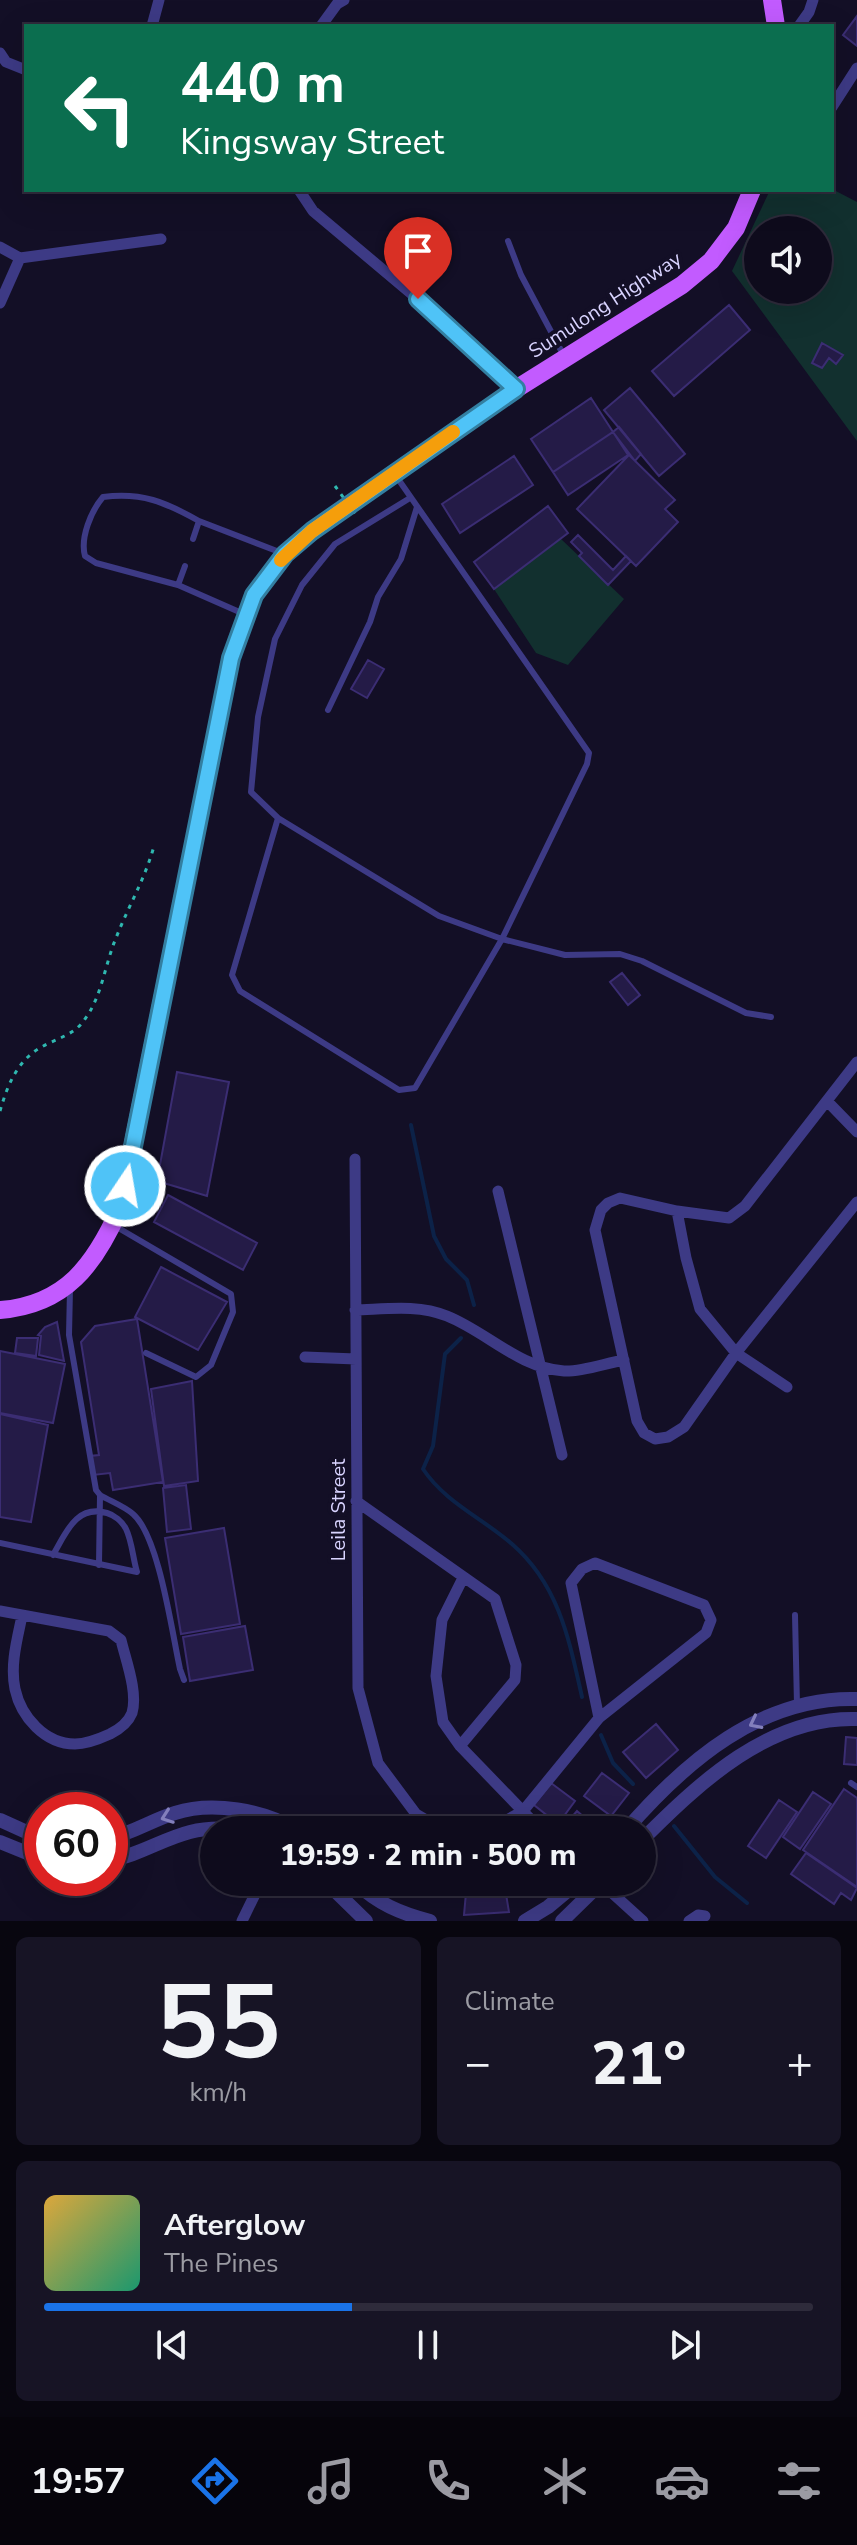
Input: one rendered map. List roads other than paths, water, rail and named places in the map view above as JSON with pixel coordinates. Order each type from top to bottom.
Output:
[{"type":"main road","points":[[772,0],[776,24]]},
{"type":"main road","name":"Sumulong Highway","points":[[0,1310],[33,1304],[70,1285],[92,1260],[120,1208],[231,658],[254,595],[285,554],[312,531],[516,389],[665,297],[711,261],[736,228],[751,192]]},
{"type":"street","points":[[153,24],[159,0]]},
{"type":"street","points":[[322,24],[337,4],[344,0]]},
{"type":"street","points":[[800,24],[813,0]]},
{"type":"street","points":[[0,53],[6,62],[24,69]]},
{"type":"street","points":[[834,104],[857,68]]},
{"type":"street","points":[[300,192],[313,211],[438,316],[516,389]]},
{"type":"street","points":[[0,247],[20,258],[161,239]]},
{"type":"street","points":[[0,303],[20,258]]},
{"type":"street","points":[[857,1062],[745,1206],[729,1218],[677,1211],[620,1198],[601,1210],[595,1230],[637,1421],[644,1433],[655,1439],[668,1437],[684,1427],[736,1353],[857,1202]]},
{"type":"street","points":[[827,1101],[857,1132]]},
{"type":"street","name":"Leila Street","points":[[355,1159],[358,1688],[378,1763],[419,1816]]},
{"type":"street","points":[[498,1191],[562,1455]]},
{"type":"street","points":[[677,1211],[700,1309],[736,1353],[787,1387]]},
{"type":"street","points":[[355,1310],[411,1308],[446,1315],[483,1334],[509,1353],[565,1371],[624,1360]]},
{"type":"street","points":[[305,1357],[356,1359]]},
{"type":"street","points":[[356,1501],[495,1599],[516,1665],[515,1680],[460,1746]]},
{"type":"street","points":[[514,1816],[523,1811],[599,1718],[706,1633],[711,1620],[704,1605],[595,1563],[582,1569],[571,1583],[599,1718]]},
{"type":"street","points":[[463,1578],[442,1620],[436,1676],[443,1722],[460,1746],[528,1816]]},
{"type":"street","points":[[0,1611],[109,1631],[121,1640],[132,1692],[132,1711],[127,1722],[105,1736],[70,1744],[33,1726],[16,1692],[14,1676],[14,1656],[22,1616]]},
{"type":"street","points":[[639,1816],[677,1775],[718,1743],[757,1721],[797,1705],[837,1698],[857,1699]]},
{"type":"street","points":[[656,1827],[730,1762],[769,1739],[818,1721],[857,1719]]},
{"type":"street","points":[[128,1834],[177,1812],[247,1811],[270,1816]]},
{"type":"street","points":[[0,1820],[24,1831]]},
{"type":"street","points":[[128,1855],[200,1830]]},
{"type":"street","points":[[0,1842],[24,1852]]},
{"type":"street","points":[[242,1921],[254,1896]]},
{"type":"street","points":[[340,1896],[366,1921]]},
{"type":"street","points":[[370,1896],[387,1907],[430,1921]]},
{"type":"street","points":[[525,1921],[561,1896]]},
{"type":"street","points":[[562,1921],[587,1896]]},
{"type":"street","points":[[616,1896],[643,1921]]},
{"type":"street","points":[[689,1921],[698,1915],[705,1916]]},
{"type":"lane","points":[[508,241],[521,275],[565,358]]},
{"type":"lane","points":[[278,818],[232,975],[240,991],[399,1090],[415,1088],[502,939],[587,764],[589,753],[393,473]]},
{"type":"lane","points":[[247,615],[178,585],[96,563],[85,556],[83,547],[94,507],[103,497],[127,494],[155,499],[199,521],[285,554]]},
{"type":"lane","points":[[410,498],[335,544],[302,585],[275,639],[258,717],[251,792],[278,818],[439,916],[502,939],[565,955],[620,954],[642,961],[746,1013],[771,1017]]},
{"type":"lane","points":[[328,710],[370,622],[378,597],[401,559],[417,507]]},
{"type":"lane","points":[[193,539],[199,521]]},
{"type":"lane","points":[[178,585],[185,566]]},
{"type":"lane","points":[[112,1225],[231,1294],[233,1312],[211,1365],[196,1377],[146,1353]]},
{"type":"lane","points":[[70,1285],[69,1335],[96,1490],[135,1515],[149,1539],[184,1680]]},
{"type":"lane","points":[[99,1565],[100,1495]]},
{"type":"lane","points":[[0,1543],[53,1555],[99,1565],[137,1572],[125,1527],[113,1514],[100,1511],[84,1512],[73,1521],[53,1555]]},
{"type":"lane","points":[[795,1615],[797,1705]]},
{"type":"waterway","points":[[411,1125],[434,1236],[446,1259],[467,1280],[474,1305]]},
{"type":"waterway","points":[[461,1338],[445,1354],[433,1446],[423,1469],[442,1491],[512,1544],[541,1577],[567,1634],[582,1697]]},
{"type":"waterway","points":[[601,1735],[613,1763],[633,1784]]},
{"type":"waterway","points":[[674,1826],[715,1877],[747,1903]]}]
